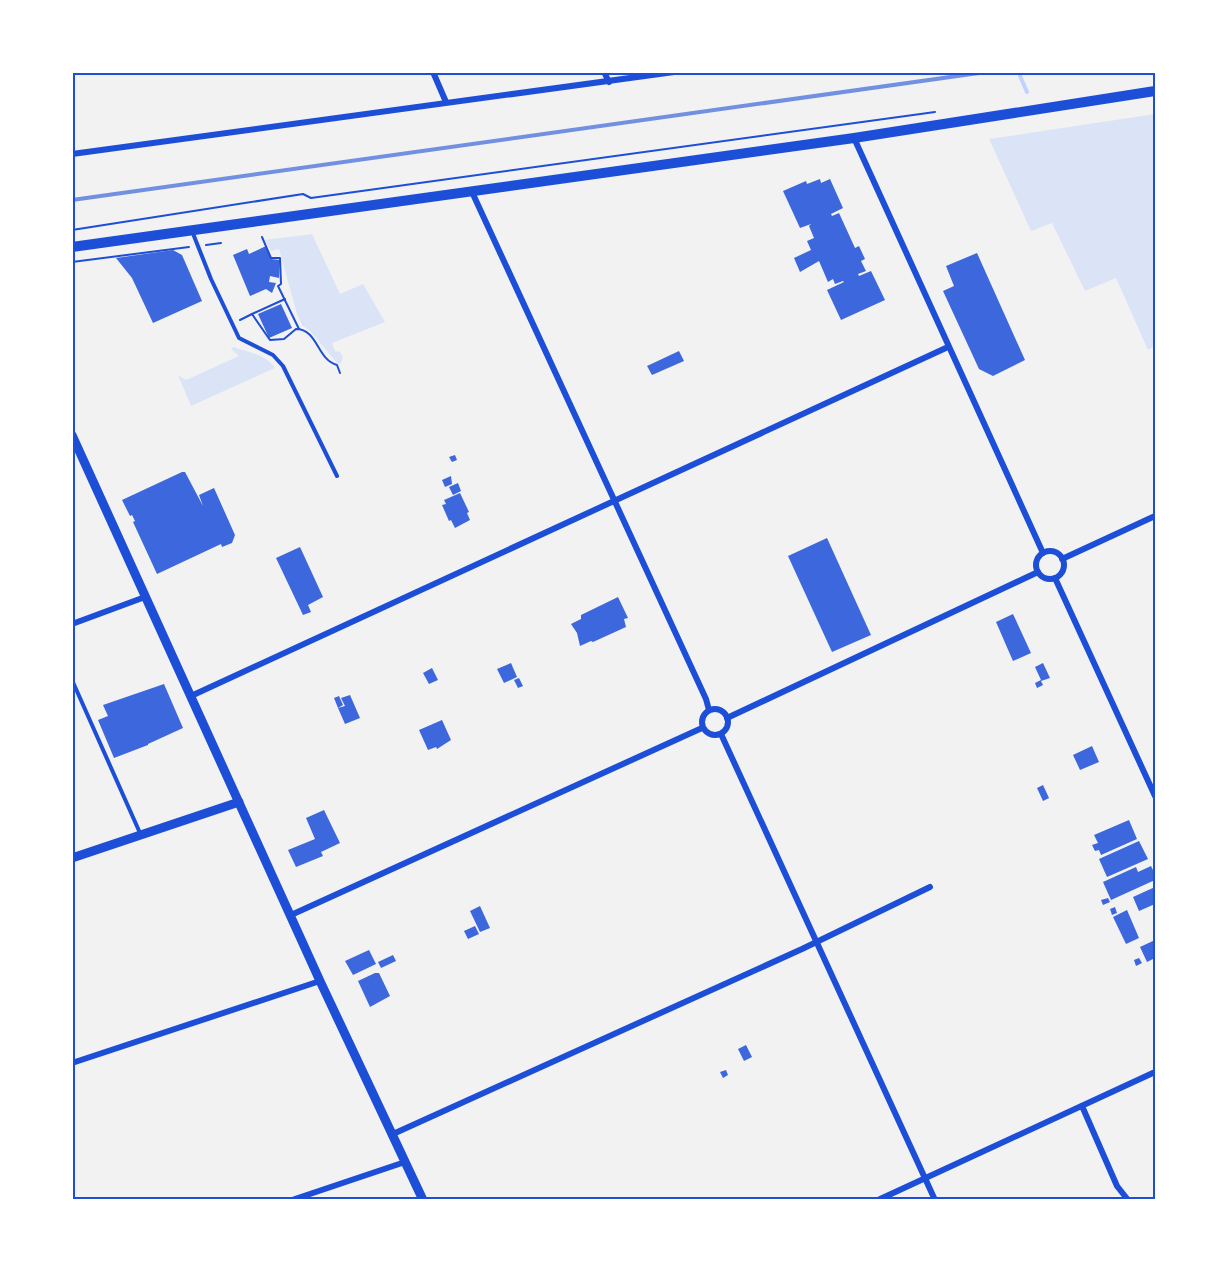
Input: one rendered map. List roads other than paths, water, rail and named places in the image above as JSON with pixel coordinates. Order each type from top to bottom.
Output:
[{"type":"main road","points":[[72,247],[854,138],[1155,91]]},
{"type":"street","points":[[433,72],[446,102]]},
{"type":"street","points":[[604,72],[609,82]]},
{"type":"street","points":[[72,154],[674,72]]},
{"type":"street","points":[[854,138],[1043,553]]},
{"type":"street","points":[[472,192],[706,699],[709,710]]},
{"type":"street","points":[[191,696],[948,347]]},
{"type":"street","points":[[72,435],[320,981],[423,1200]]},
{"type":"street","points":[[1062,559],[1155,516]]},
{"type":"street","points":[[1052,551],[1062,559],[1063,570],[1055,578],[1047,579],[1038,572],[1036,563],[1043,553],[1052,551]]},
{"type":"street","points":[[727,718],[1038,572]]},
{"type":"street","points":[[1055,578],[1155,796]]},
{"type":"street","points":[[72,624],[145,597]]},
{"type":"street","points":[[714,708],[722,711],[727,718],[726,729],[721,734],[712,735],[702,728],[703,715],[709,710],[714,708]]},
{"type":"street","points":[[291,915],[702,728]]},
{"type":"street","points":[[721,734],[935,1200]]},
{"type":"street","points":[[72,858],[239,802]]},
{"type":"street","points":[[393,1134],[816,942],[930,887]]},
{"type":"street","points":[[72,1063],[320,981]]},
{"type":"street","points":[[878,1200],[1155,1072]]},
{"type":"street","points":[[1082,1106],[1117,1186],[1128,1200]]},
{"type":"street","points":[[292,1200],[405,1162]]},
{"type":"lane","points":[[192,230],[240,338],[273,355],[283,366],[337,476]]},
{"type":"lane","points":[[72,681],[141,835]]},
{"type":"waterway","points":[[1020,76],[1027,92]]},
{"type":"railway","points":[[72,200],[986,72]]}]
